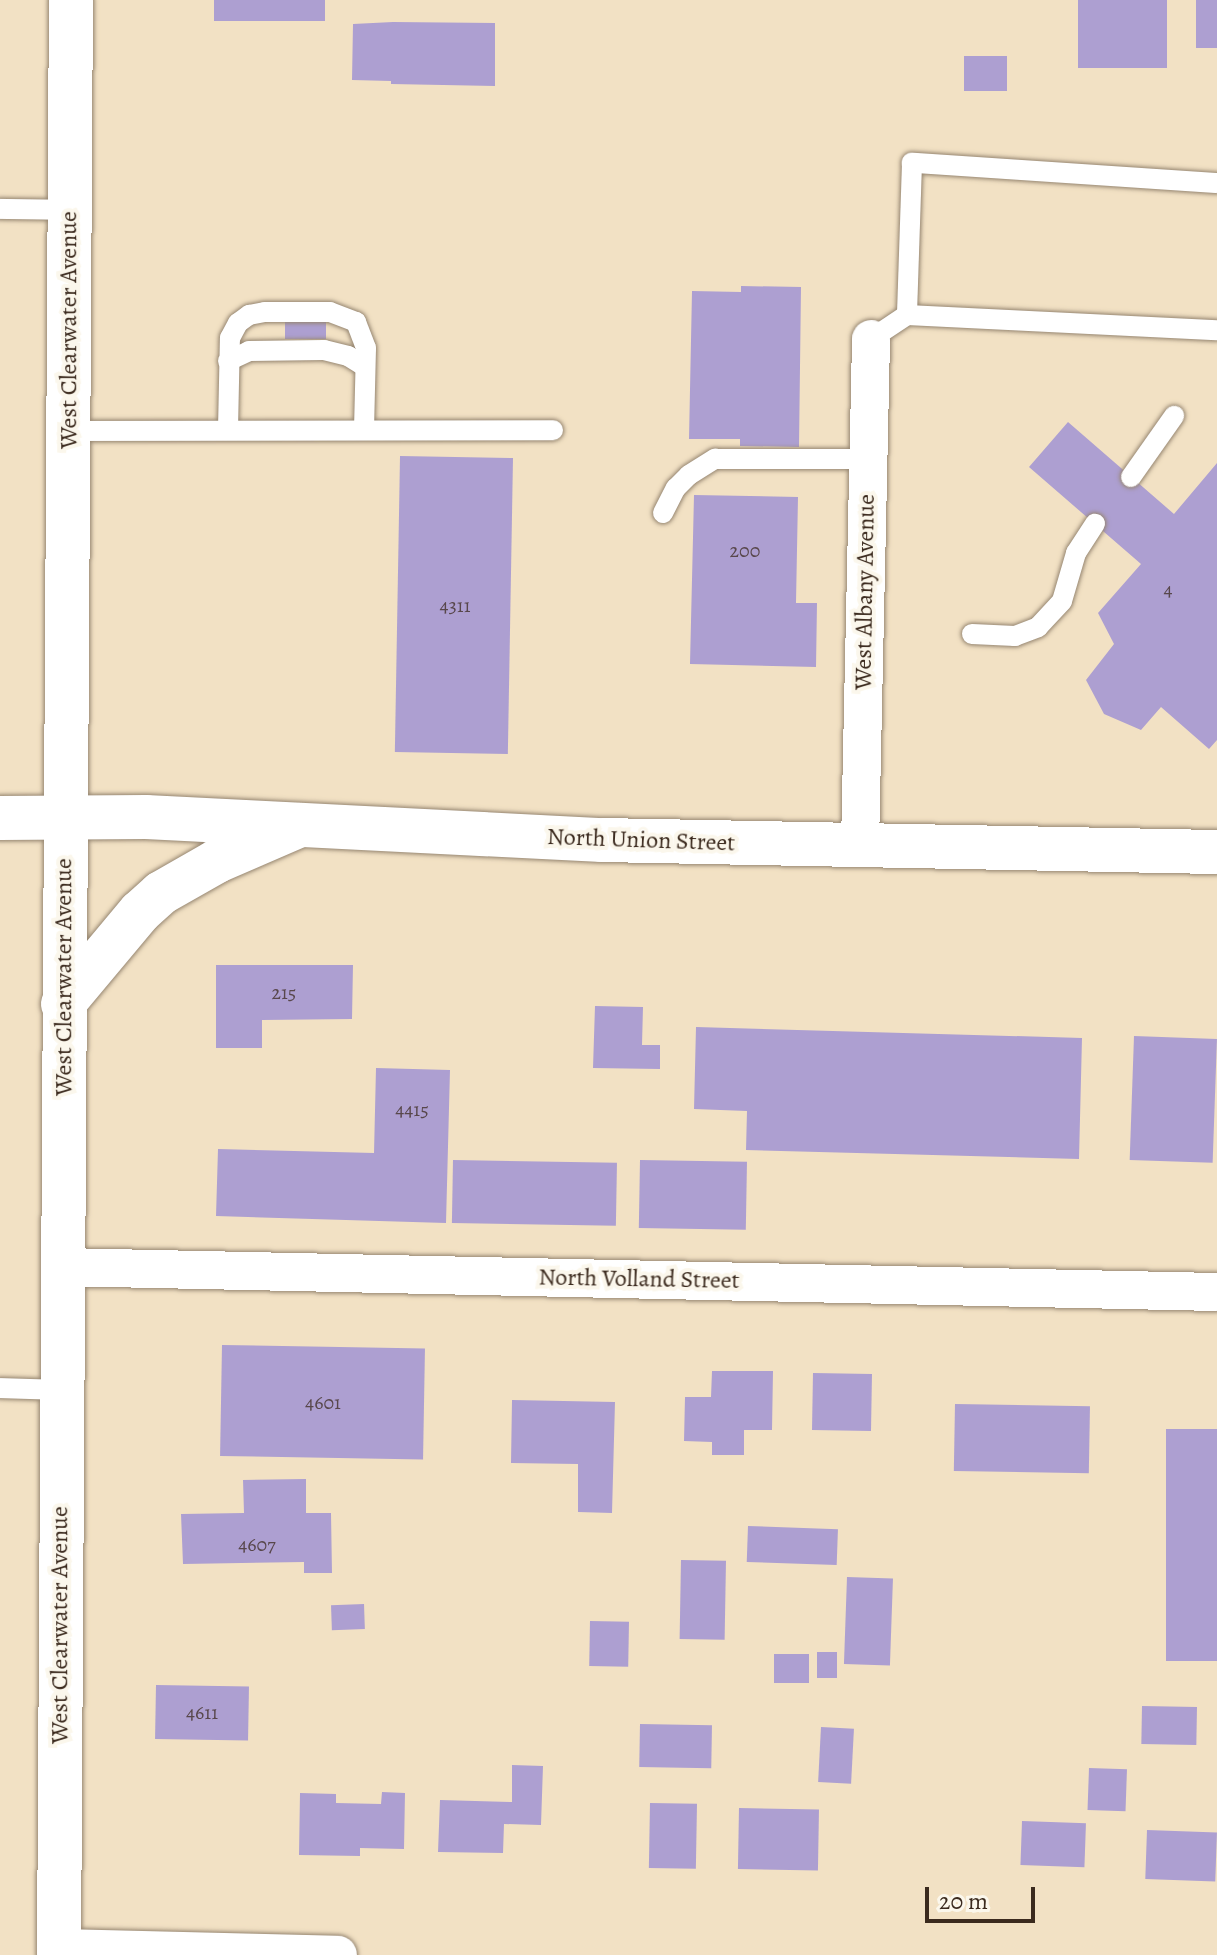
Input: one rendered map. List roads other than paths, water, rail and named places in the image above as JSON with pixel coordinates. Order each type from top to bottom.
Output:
[{"type":"main road","name":"West Clearwater Avenue","points":[[59,1952],[60,1390],[71,0]]},
{"type":"main road","name":"North Union Street","points":[[65,818],[146,817],[602,840],[1217,852]]},
{"type":"main road","points":[[0,818],[65,818]]},
{"type":"main road","points":[[63,1004],[140,912],[161,893],[217,861],[300,825]]},
{"type":"street","name":"West Albany Avenue","points":[[860,845],[871,339]]},
{"type":"street","name":"North Volland Street","points":[[62,1267],[1217,1292]]},
{"type":"street","points":[[59,1952],[338,1955]]},
{"type":"lane","points":[[907,315],[912,163],[1217,183]]},
{"type":"lane","points":[[0,209],[70,210]]},
{"type":"lane","points":[[228,430],[230,338],[238,323],[249,315],[265,312],[330,312],[356,322],[363,333],[364,430]]},
{"type":"lane","points":[[871,339],[907,315],[1217,330]]},
{"type":"lane","points":[[228,361],[249,351],[324,350],[336,351],[364,366]]},
{"type":"lane","points":[[1131,477],[1174,416]]},
{"type":"lane","points":[[68,431],[553,430]]},
{"type":"lane","points":[[663,513],[676,488],[689,475],[715,459],[868,459]]},
{"type":"lane","points":[[972,634],[1015,636],[1038,627],[1062,601],[1076,553],[1095,524]]},
{"type":"lane","points":[[0,1388],[60,1390]]}]
